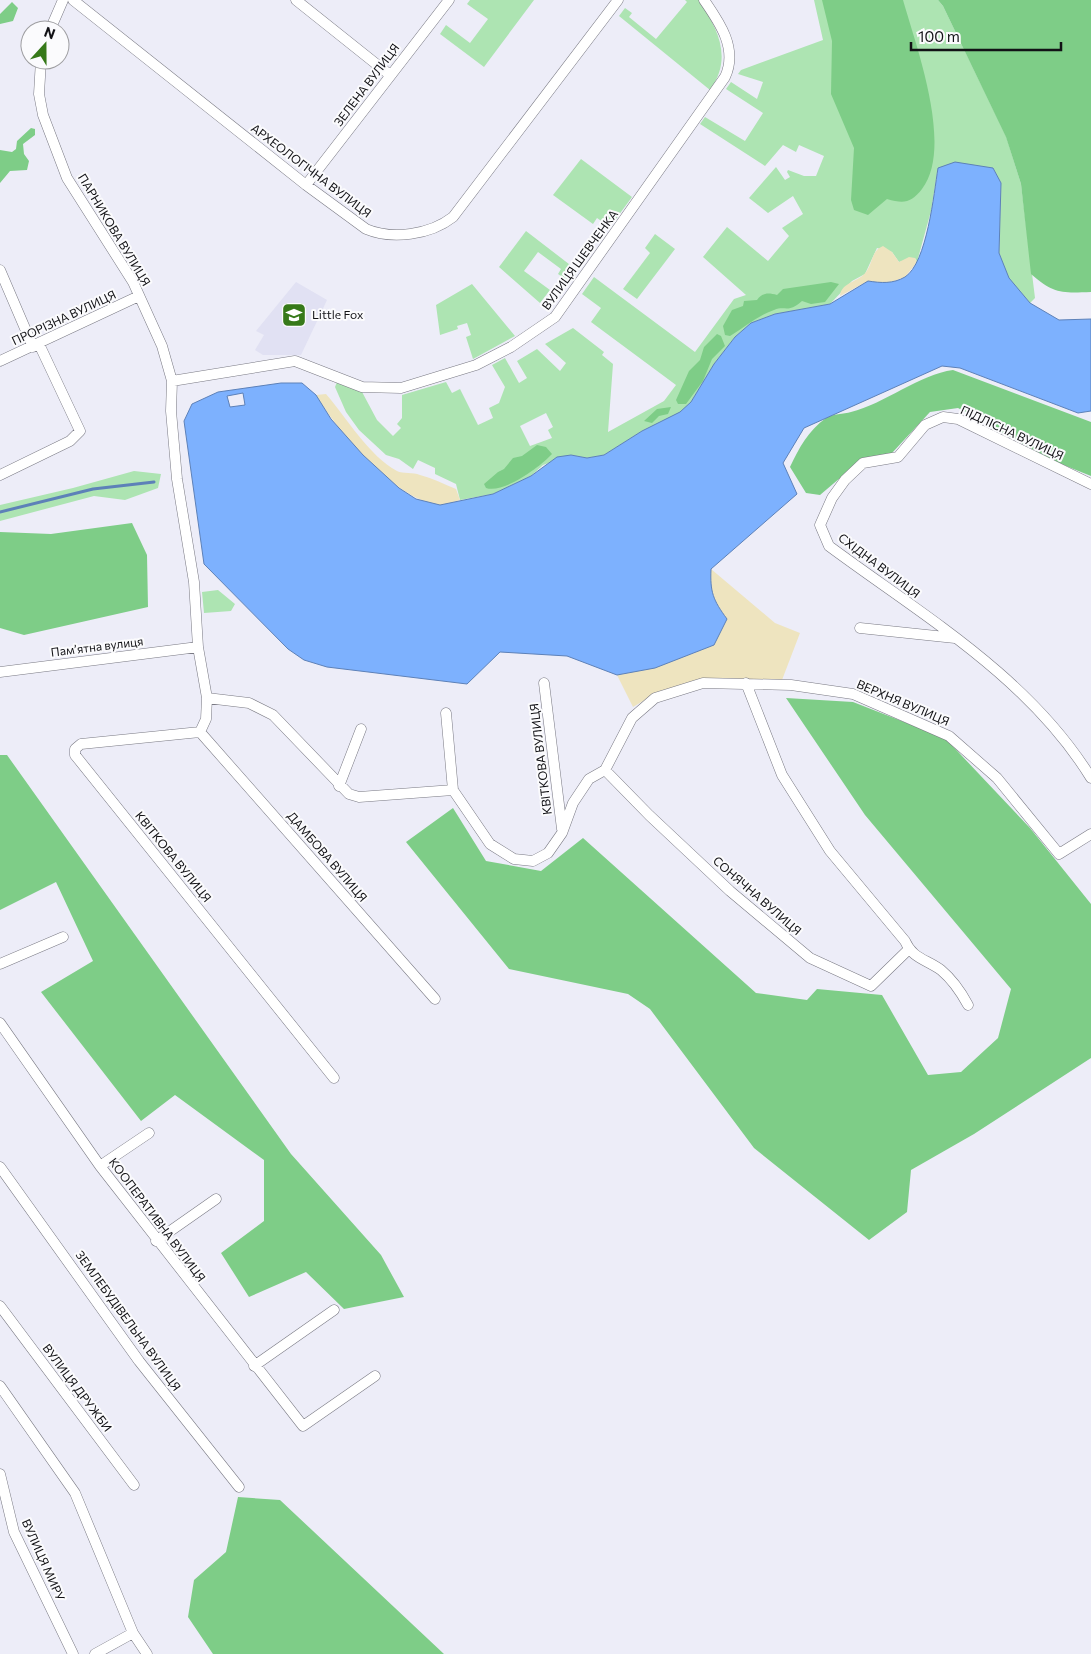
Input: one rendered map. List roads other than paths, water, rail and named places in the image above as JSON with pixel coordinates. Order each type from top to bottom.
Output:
[{"type":"street","points":[[54,20],[63,0]]},
{"type":"street","name":"АРХЕОЛОГІЧНА ВУЛИЦЯ","points":[[73,0],[306,185],[366,229],[375,233],[395,235],[420,232],[448,221],[618,0]]},
{"type":"street","points":[[296,0],[390,75]]},
{"type":"street","name":"ЗЕЛЕНА ВУЛИЦЯ","points":[[306,185],[448,0]]},
{"type":"street","name":"ВУЛИЦЯ ШЕВЧЕНКА","points":[[172,381],[295,361],[362,387],[401,388],[476,365],[510,347],[555,317],[725,77],[730,62],[726,38],[704,0]]},
{"type":"street","name":"ПАРНИКОВА ВУЛИЦЯ","points":[[41,70],[39,94],[43,115],[68,178],[139,296],[162,346],[172,381],[171,411],[177,479],[194,582],[198,646]]},
{"type":"street","points":[[0,270],[80,431],[70,441],[0,475]]},
{"type":"street","name":"ПРОРІЗНА ВУЛИЦЯ","points":[[0,361],[139,296]]},
{"type":"street","name":"ПІДЛІСНА ВУЛИЦЯ","points":[[832,498],[845,480],[863,464],[898,457],[925,425],[943,417],[958,419],[1091,484]]},
{"type":"street","name":"СХІДНА ВУЛИЦЯ","points":[[832,498],[820,525],[829,546],[956,638],[1033,703],[1076,753],[1091,778]]},
{"type":"street","points":[[860,628],[956,638]]},
{"type":"street","points":[[198,646],[207,698],[206,719],[200,732]]},
{"type":"street","name":"Памʼятна вулиця","points":[[0,672],[198,646]]},
{"type":"street","name":"КВІТКОВА ВУЛИЦЯ","points":[[544,683],[562,833]]},
{"type":"street","name":"КВІТКОВА ВУЛИЦЯ","points":[[452,790],[490,844],[514,859],[533,861],[548,852],[562,833],[573,803],[589,779],[605,770],[632,718],[655,698],[703,683],[746,683]]},
{"type":"street","points":[[746,683],[782,776],[830,851],[905,941],[908,950],[941,971],[959,989],[968,1006]]},
{"type":"street","name":"ВЕРХНЯ ВУЛИЦЯ","points":[[746,683],[791,685],[852,694],[949,736],[997,778],[1060,854],[1091,834]]},
{"type":"street","points":[[207,698],[249,703],[273,715],[339,786],[349,794],[359,797],[452,790],[446,714]]},
{"type":"street","points":[[339,786],[361,729]]},
{"type":"street","name":"КВІТКОВА ВУЛИЦЯ","points":[[200,732],[81,744],[75,749],[75,755],[334,1078]]},
{"type":"street","name":"ДАМБОВА ВУЛИЦЯ","points":[[200,732],[435,999]]},
{"type":"street","name":"СОНЯЧНА ВУЛИЦЯ","points":[[605,770],[648,815],[730,891],[810,958],[871,986],[908,950]]},
{"type":"street","points":[[0,964],[63,937]]},
{"type":"street","name":"КООПЕРАТИВНА ВУЛИЦЯ","points":[[0,1023],[100,1166],[156,1241],[303,1426],[375,1376]]},
{"type":"street","points":[[100,1166],[149,1133]]},
{"type":"street","name":"ЗЕМЛЕБУДІВЕЛЬНА ВУЛИЦЯ","points":[[0,1167],[139,1361],[239,1487]]},
{"type":"street","points":[[156,1241],[216,1200]]},
{"type":"street","name":"ВУЛИЦЯ ДРУЖБИ","points":[[0,1306],[134,1485]]},
{"type":"street","points":[[254,1366],[334,1310]]},
{"type":"street","points":[[0,1386],[76,1494],[132,1633],[147,1654]]},
{"type":"street","name":"ВУЛИЦЯ МИРУ","points":[[0,1474],[14,1532],[73,1654]]},
{"type":"street","points":[[95,1654],[132,1633]]},
{"type":"water","points":[[955,162],[993,168],[1001,183],[999,253],[1009,278],[1030,303],[1059,320],[1091,319],[1091,411],[1078,413],[960,368],[942,366],[804,428],[783,463],[797,494],[711,569],[713,596],[727,619],[714,645],[655,668],[617,675],[567,656],[500,652],[467,684],[327,667],[304,660],[288,649],[204,564],[184,421],[192,404],[218,392],[281,383],[302,383],[316,395],[331,419],[363,455],[399,488],[416,499],[440,505],[493,494],[531,476],[557,457],[571,455],[587,458],[604,455],[642,431],[680,412],[691,402],[714,364],[735,337],[751,323],[775,314],[830,304],[868,281],[887,282],[905,277],[913,269],[924,243],[932,210],[938,168]],"holes":[[[243,393],[245,405],[230,407],[227,396]]]},
{"type":"waterway","points":[[0,512],[93,489],[154,482]]},
{"type":"place","name":"Little Fox","points":[[294,315]]}]
